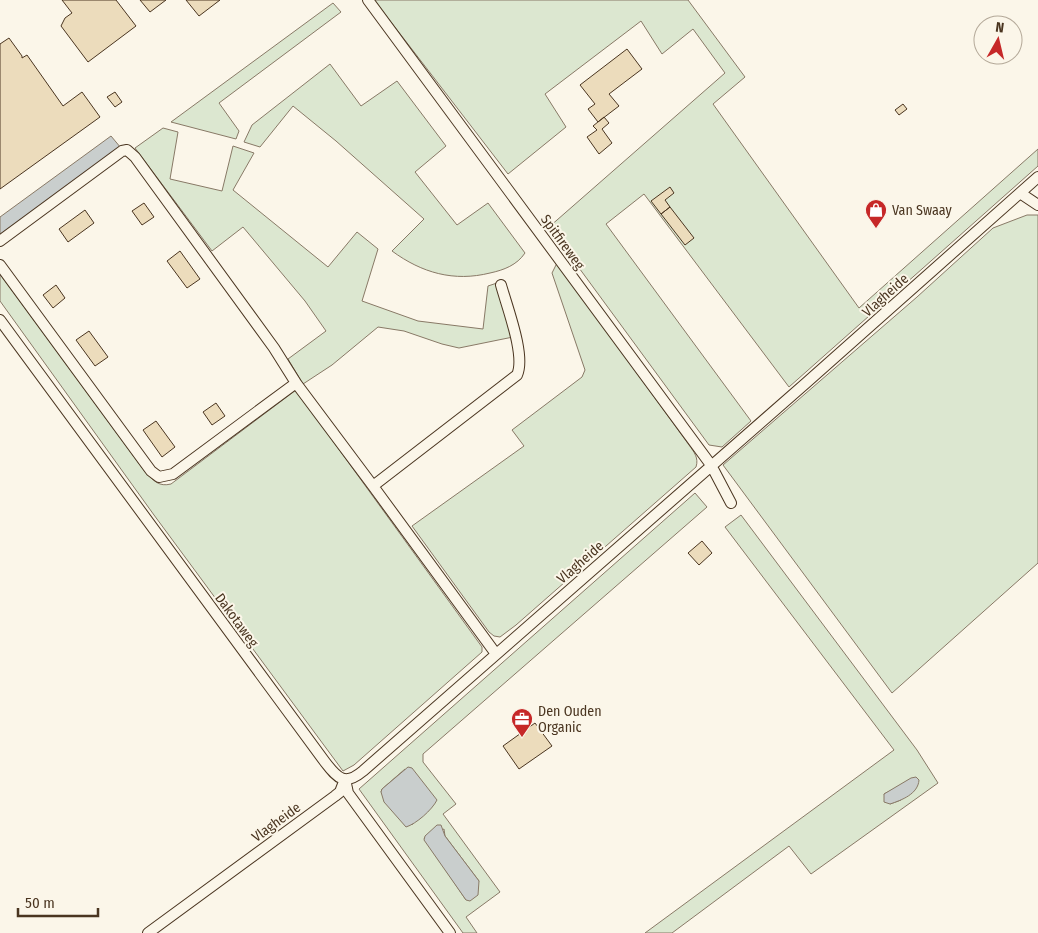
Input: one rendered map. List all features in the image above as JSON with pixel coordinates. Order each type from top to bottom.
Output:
[{"type":"street","name":"Spitfireweg","points":[[368,0],[711,465],[731,503]]},
{"type":"street","points":[[0,241],[122,151],[127,150],[135,157],[274,348],[296,384],[496,654]]},
{"type":"street","name":"Vlagheide","points":[[148,933],[336,796],[340,792],[345,780],[356,777],[806,384],[1038,177]]},
{"type":"street","points":[[1020,193],[1038,205]]},
{"type":"street","points":[[0,266],[151,470],[159,477],[173,474],[296,384]]},
{"type":"street","points":[[373,486],[517,375],[520,368],[520,354],[501,285]]},
{"type":"street","name":"Dakotaweg","points":[[0,320],[325,762],[335,775],[345,780],[348,793],[450,933]]},
{"type":"green space","points":[[374,0],[688,0],[745,77],[713,104],[859,308],[1038,149],[1038,166],[789,387],[644,194],[606,224],[751,421],[722,447],[709,445],[549,227],[725,73],[693,29],[662,54],[641,21],[545,94],[566,127],[508,174]]},
{"type":"green space","points":[[333,3],[341,12],[219,103],[239,131],[236,139],[171,122]]},
{"type":"green space","points":[[330,64],[361,106],[397,81],[446,146],[415,172],[457,225],[488,203],[525,253],[518,261],[505,269],[477,276],[451,276],[427,270],[403,259],[392,251],[424,219],[336,141],[293,106],[260,147],[244,142],[252,125]]},
{"type":"green space","points":[[163,128],[178,132],[170,179],[222,191],[233,146],[254,153],[233,190],[328,267],[357,232],[378,249],[362,301],[418,321],[483,329],[488,286],[497,283],[513,337],[459,348],[404,331],[378,327],[332,365],[303,384],[288,359],[326,331],[305,301],[243,227],[212,251],[135,148]]},
{"type":"green space","points":[[1027,215],[1038,215],[1038,563],[892,693],[723,465],[917,297],[993,228]]},
{"type":"green space","points":[[557,263],[696,455],[697,464],[696,467],[500,637],[494,636],[489,632],[412,526],[524,446],[512,430],[582,377],[585,370],[552,273]]},
{"type":"green space","points":[[0,274],[146,473],[160,484],[171,484],[296,390],[482,647],[482,652],[354,765],[343,771],[154,515],[0,301]]},
{"type":"green space","points":[[695,493],[707,507],[423,754],[423,762],[456,804],[443,814],[500,892],[466,917],[477,933],[463,933],[359,789]],"holes":[[[405,769],[413,823],[412,825],[381,792]],[[444,829],[445,836],[479,881],[466,900],[424,838]]]},
{"type":"green space","points":[[741,515],[917,750],[938,783],[811,874],[789,846],[672,933],[645,933],[894,750],[725,527]],"holes":[[[900,786],[901,800],[890,804],[884,794]]]},
{"type":"shaded area","points":[[111,136],[121,148],[0,235],[0,217]]},
{"type":"shaded area","points":[[408,767],[412,768],[437,800],[423,816],[406,827],[384,802],[381,792],[382,789]]},
{"type":"shaded area","points":[[916,777],[919,780],[913,793],[890,804],[884,802],[884,794]]},
{"type":"shaded area","points":[[437,825],[441,825],[445,836],[479,881],[478,895],[470,901],[466,900],[424,840],[425,836]]},
{"type":"building","points":[[62,0],[116,0],[136,26],[88,62],[61,26],[65,18],[72,13]]},
{"type":"building","points":[[140,0],[166,0],[150,12]]},
{"type":"building","points":[[186,0],[220,0],[199,16]]},
{"type":"building","points":[[9,38],[22,58],[27,55],[63,106],[82,92],[100,117],[0,189],[0,44]]},
{"type":"building","points":[[627,49],[642,69],[609,94],[619,106],[598,122],[588,109],[595,104],[580,85]]},
{"type":"building","points":[[115,92],[122,102],[115,107],[107,97]]},
{"type":"building","points":[[903,104],[907,109],[899,115],[895,110]]},
{"type":"building","points":[[604,117],[609,123],[602,129],[612,143],[599,154],[587,137],[597,130],[593,126]]},
{"type":"building","points":[[670,187],[674,193],[665,200],[670,207],[661,214],[651,201]]},
{"type":"building","points":[[144,203],[154,217],[142,225],[132,211]]},
{"type":"building","points":[[670,207],[694,238],[685,245],[661,214]]},
{"type":"building","points":[[85,210],[94,223],[68,242],[59,229]]},
{"type":"building","points":[[180,251],[200,279],[187,288],[167,261]]},
{"type":"building","points":[[56,285],[65,298],[53,308],[43,295]]},
{"type":"building","points":[[89,331],[108,357],[95,366],[76,340]]},
{"type":"building","points":[[216,403],[225,416],[212,425],[203,412]]},
{"type":"building","points":[[156,421],[175,447],[162,457],[143,430]]},
{"type":"building","points":[[702,541],[712,553],[699,565],[688,553]]},
{"type":"building","points":[[535,723],[552,746],[519,769],[503,746]]},
{"type":"place","name":"Van Swaay","points":[[876,229]]},
{"type":"place","name":"Den Ouden Organic","points":[[522,738]]}]
